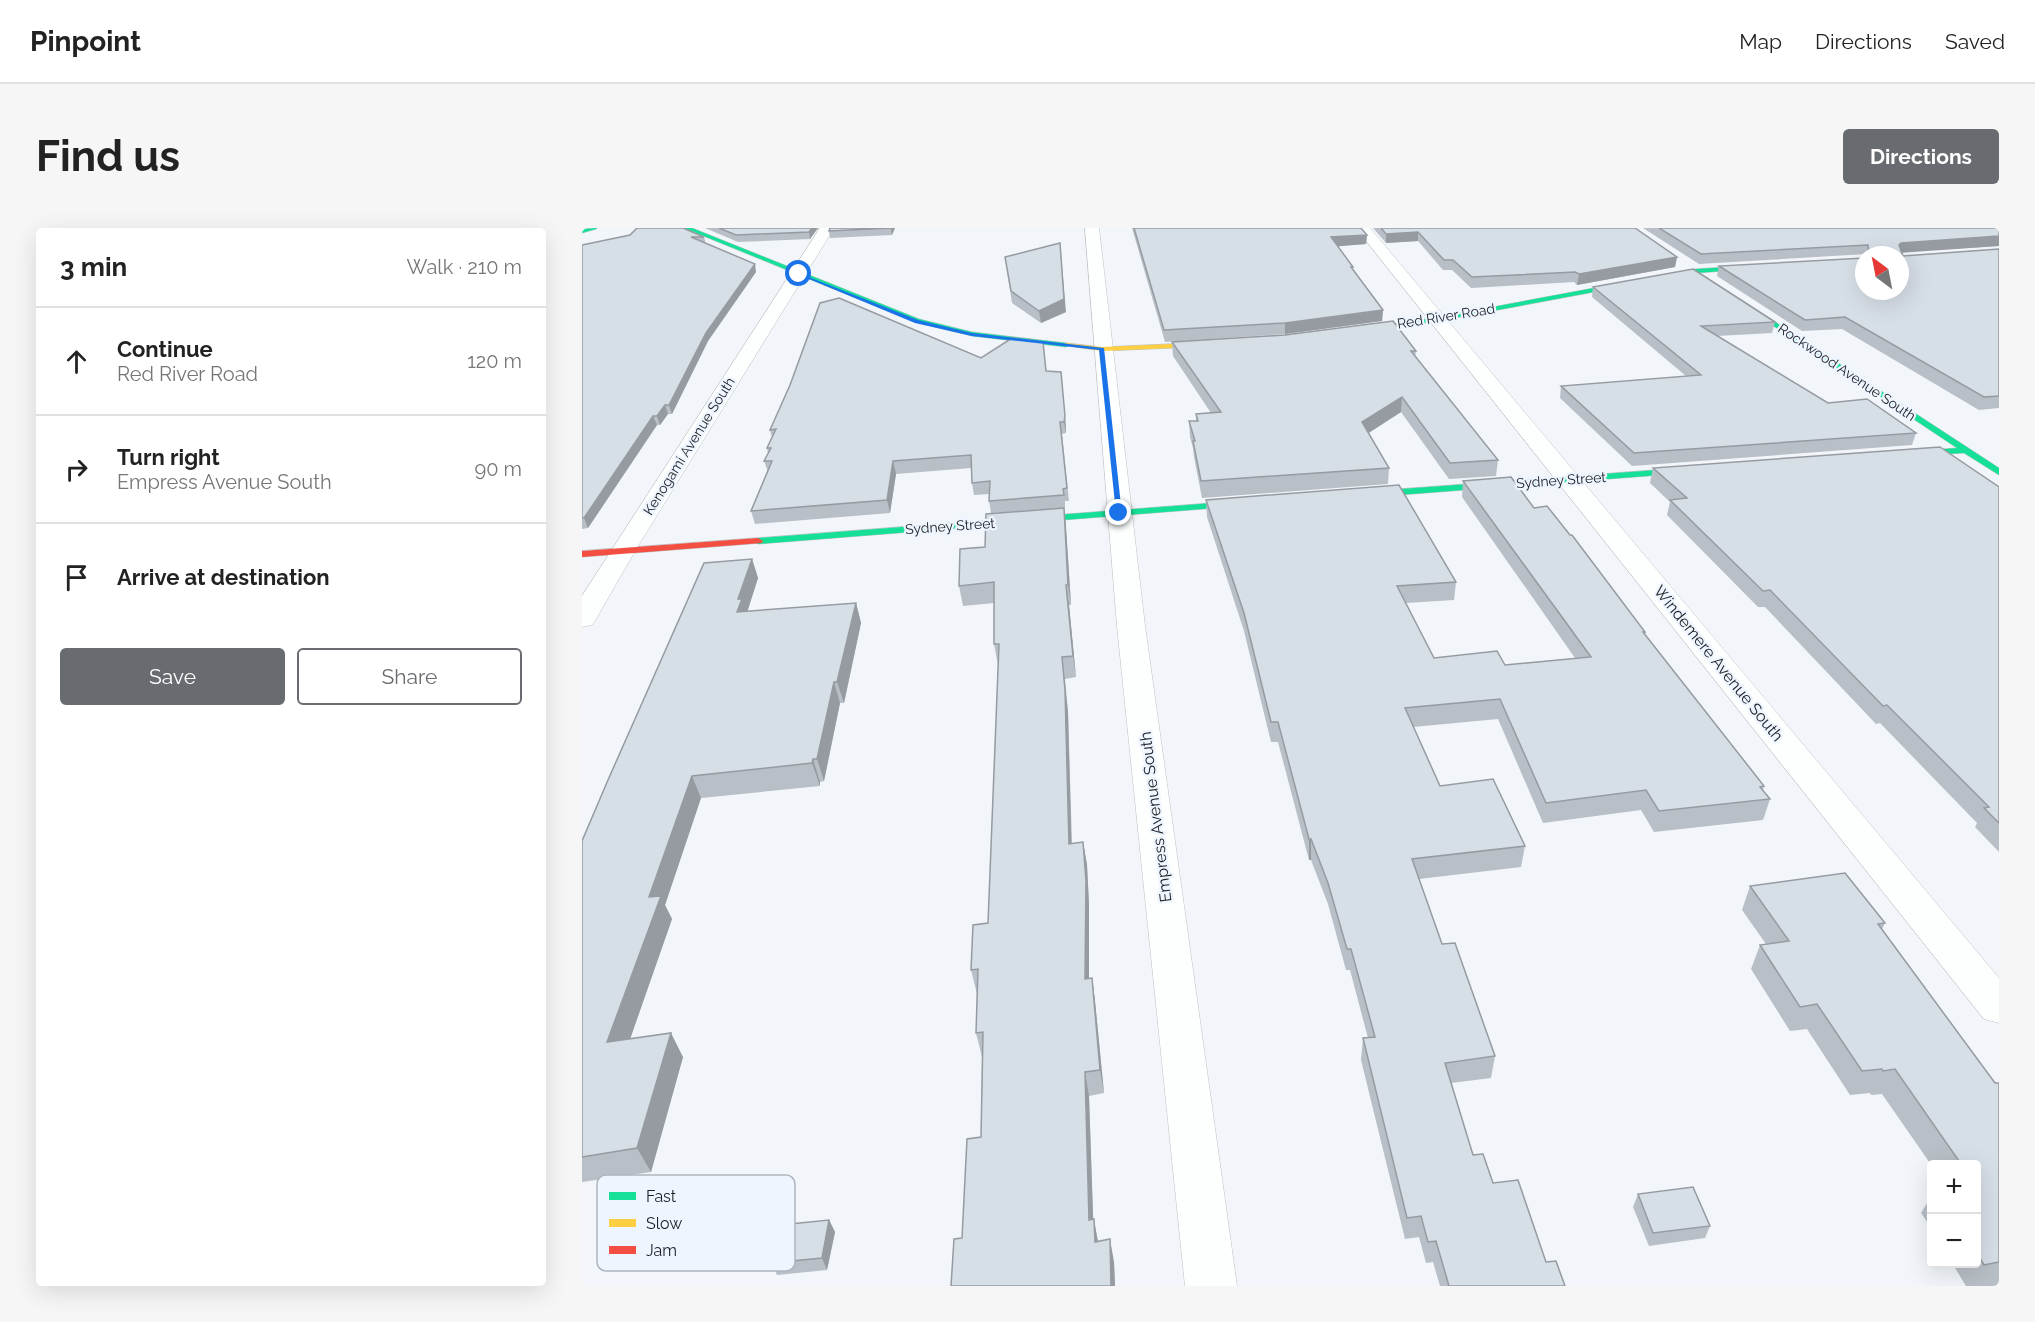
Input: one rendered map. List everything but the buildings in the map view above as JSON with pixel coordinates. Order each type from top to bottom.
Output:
[{"type":"main road","points":[[582,231],[594,228]]},
{"type":"main road","points":[[687,228],[917,321],[972,334],[1102,349],[1233,343]]},
{"type":"main road","name":"Rockwood Avenue South","points":[[1680,261],[1999,472]]},
{"type":"main road","name":"Red River Road","points":[[1337,333],[1439,319],[1696,271],[1777,266]]},
{"type":"main road","points":[[1895,455],[1965,450]]},
{"type":"main road","name":"Sydney Street","points":[[1344,496],[1708,469]]},
{"type":"main road","name":"Sydney Street","points":[[582,554],[1261,503]]},
{"type":"street","name":"Kenogami Avenue South","points":[[582,619],[622,551],[827,228]]},
{"type":"street","name":"Empress Avenue South","points":[[1092,228],[1119,513],[1210,1286]]},
{"type":"street","name":"Windemere Avenue South","points":[[1363,228],[1999,1007]]},
{"type":"traffic: fast","points":[[582,231],[594,228]]},
{"type":"traffic: fast","points":[[687,228],[917,321],[972,334],[1066,345]]},
{"type":"traffic: fast","points":[[1351,331],[1439,319],[1696,271],[1763,267]]},
{"type":"traffic: fast","points":[[1738,300],[1999,472]]},
{"type":"traffic: fast","points":[[1904,455],[1965,450]]},
{"type":"traffic: fast","points":[[1360,495],[1697,470]]},
{"type":"traffic: fast","points":[[758,541],[1251,503]]},
{"type":"traffic: slow","points":[[1066,345],[1102,349],[1217,344]]},
{"type":"traffic: jam","points":[[582,554],[758,541]]},
{"type":"route","points":[[799,274],[917,321],[972,334],[1102,349],[1119,513]]}]
